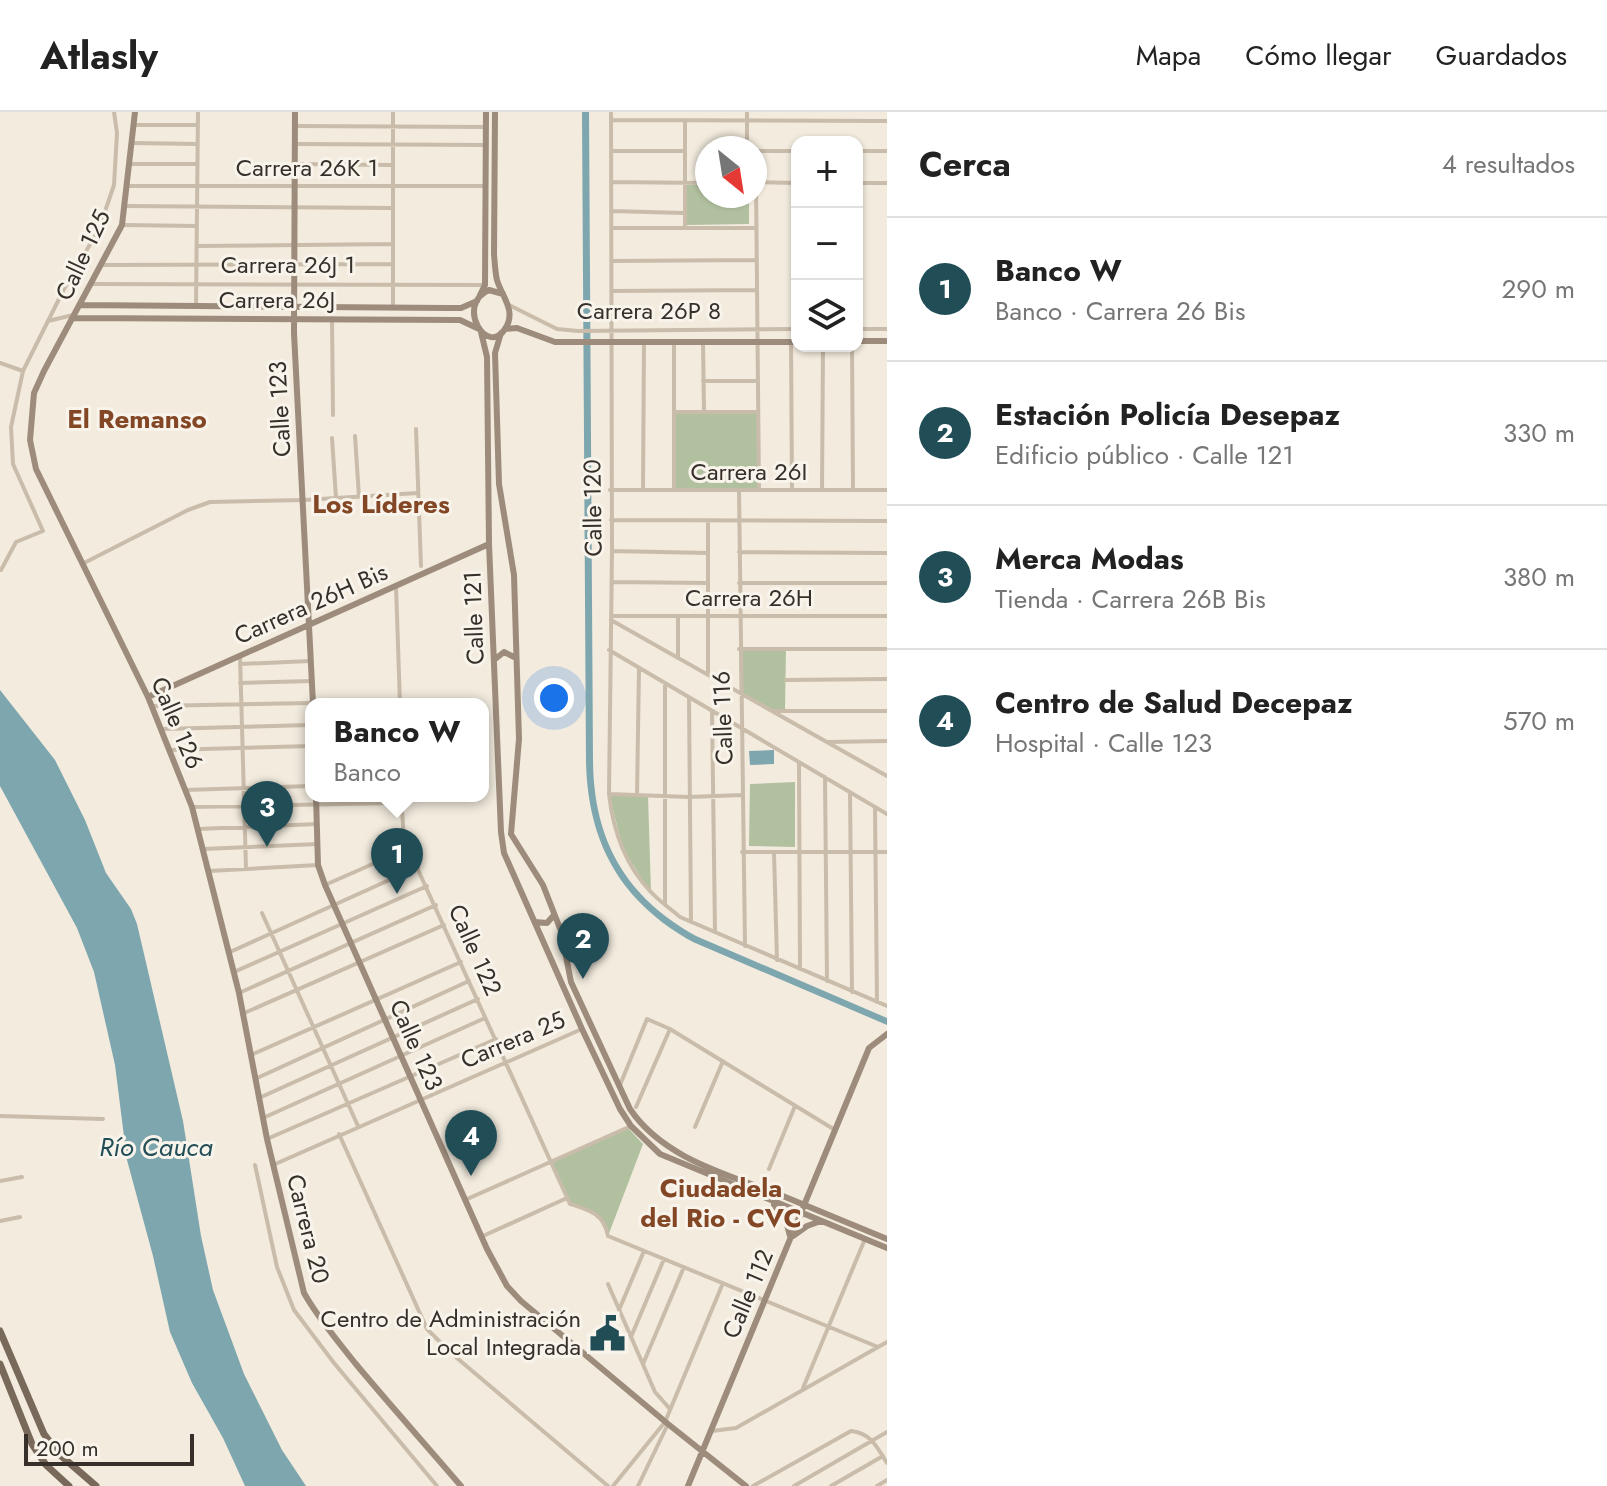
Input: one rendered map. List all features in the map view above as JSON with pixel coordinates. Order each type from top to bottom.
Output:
[{"type":"main road","points":[[0,1331],[44,1434],[59,1454],[96,1486]]},
{"type":"main road","points":[[0,1364],[32,1444],[46,1465],[69,1486]]},
{"type":"street","points":[[1,570],[16,542],[43,531],[13,464],[11,427],[23,371],[99,229],[114,185],[117,133],[114,112]]},
{"type":"street","name":"Calle 125","points":[[75,316],[122,225],[135,112]]},
{"type":"street","points":[[196,307],[198,112]]},
{"type":"street","name":"Calle 123","points":[[295,112],[294,333],[313,698]]},
{"type":"street","points":[[393,112],[393,308]]},
{"type":"street","points":[[486,112],[485,285],[478,299],[475,317],[480,330],[491,337],[503,331],[509,316],[508,304],[496,275],[494,255],[495,112]]},
{"type":"street","name":"Calle 120","points":[[611,112],[609,794],[612,821],[623,849],[651,893],[691,922],[887,1006]]},
{"type":"street","points":[[747,112],[747,136]]},
{"type":"street","points":[[611,120],[887,121]]},
{"type":"street","points":[[685,120],[685,228]]},
{"type":"street","points":[[134,125],[198,125]]},
{"type":"street","points":[[295,126],[486,127]]},
{"type":"street","points":[[132,143],[197,144]]},
{"type":"street","points":[[295,144],[486,145]]},
{"type":"street","points":[[611,151],[684,151]]},
{"type":"street","points":[[767,151],[791,151]]},
{"type":"street","points":[[863,151],[887,151]]},
{"type":"street","points":[[130,164],[197,164]]},
{"type":"street","points":[[295,164],[393,165]]},
{"type":"street","points":[[611,182],[695,183]]},
{"type":"street","points":[[767,182],[791,183]]},
{"type":"street","points":[[863,183],[887,183]]},
{"type":"street","name":"Carrera 26K 1","points":[[128,186],[486,186]]},
{"type":"street","points":[[125,206],[393,208]]},
{"type":"street","points":[[756,208],[759,490]]},
{"type":"street","points":[[795,208],[795,280]]},
{"type":"street","points":[[611,211],[684,213]]},
{"type":"street","points":[[122,225],[197,226]]},
{"type":"street","points":[[611,228],[756,228]]},
{"type":"street","points":[[197,246],[393,244]]},
{"type":"street","points":[[611,261],[757,260]]},
{"type":"street","points":[[101,265],[393,264]]},
{"type":"street","name":"Carrera 26J 1","points":[[92,284],[485,285]]},
{"type":"street","points":[[478,299],[489,290],[503,294]]},
{"type":"street","points":[[611,291],[757,290]]},
{"type":"street","points":[[281,307],[291,301],[294,293]]},
{"type":"street","points":[[294,293],[301,304],[308,307]]},
{"type":"street","name":"Carrera 26J","points":[[80,305],[461,308],[478,299]]},
{"type":"street","name":"Carrera 26P 8","points":[[508,304],[557,329],[578,331],[791,329]]},
{"type":"street","points":[[98,318],[99,306]]},
{"type":"street","name":"Carrera 26J","points":[[48,321],[75,316],[464,320],[480,330]]},
{"type":"street","name":"Calle 126","points":[[75,316],[34,393],[29,427],[36,469],[148,697],[192,807],[239,993],[273,1165]]},
{"type":"street","points":[[281,318],[294,333]]},
{"type":"street","points":[[294,333],[308,318]]},
{"type":"street","points":[[332,318],[333,415]]},
{"type":"street","name":"Carrera 26P 8","points":[[503,331],[517,328],[555,342],[791,342]]},
{"type":"street","points":[[863,329],[887,329]]},
{"type":"street","name":"Calle 121","points":[[480,330],[487,357],[493,661],[498,791],[504,853],[582,1029]]},
{"type":"street","name":"Calle 121","points":[[503,331],[495,353],[499,484],[513,562],[519,739],[511,834],[543,885],[561,931],[571,982],[590,1025]]},
{"type":"street","points":[[863,341],[887,341]]},
{"type":"street","points":[[643,490],[644,342]]},
{"type":"street","points":[[674,342],[674,490]]},
{"type":"street","points":[[703,342],[704,412]]},
{"type":"street","points":[[792,490],[794,352]]},
{"type":"street","points":[[822,490],[823,352]]},
{"type":"street","points":[[852,352],[853,490]]},
{"type":"street","points":[[0,363],[23,371]]},
{"type":"street","points":[[703,381],[758,381]]},
{"type":"street","points":[[674,412],[758,412]]},
{"type":"street","points":[[416,429],[421,566]]},
{"type":"street","points":[[355,436],[359,497]]},
{"type":"street","points":[[332,438],[336,498]]},
{"type":"street","name":"Carrera 26I","points":[[610,490],[887,490]]},
{"type":"street","name":"Calle 116","points":[[739,490],[745,946]]},
{"type":"street","points":[[82,564],[210,502],[418,493]]},
{"type":"street","points":[[611,520],[887,521]]},
{"type":"street","points":[[708,522],[708,675]]},
{"type":"street","name":"Carrera 26H Bis","points":[[148,697],[240,660],[311,624],[489,544]]},
{"type":"street","points":[[612,551],[708,553]]},
{"type":"street","points":[[739,552],[887,553]]},
{"type":"street","points":[[612,582],[708,583]]},
{"type":"street","points":[[739,583],[887,583]]},
{"type":"street","points":[[396,586],[400,698]]},
{"type":"street","points":[[678,616],[678,658]]},
{"type":"street","name":"Carrera 26H","points":[[610,618],[887,616]]},
{"type":"street","points":[[610,618],[887,776]]},
{"type":"street","points":[[739,649],[887,649]]},
{"type":"street","points":[[609,650],[887,814]]},
{"type":"street","points":[[493,661],[504,652],[515,661]]},
{"type":"street","points":[[246,869],[240,660],[312,661]]},
{"type":"street","points":[[637,795],[639,668]]},
{"type":"street","points":[[786,680],[887,679]]},
{"type":"street","points":[[240,683],[312,681]]},
{"type":"street","points":[[665,683],[665,904]]},
{"type":"street","points":[[689,698],[691,922]]},
{"type":"street","points":[[150,707],[305,704]]},
{"type":"street","points":[[712,711],[715,931]]},
{"type":"street","points":[[772,711],[887,711]]},
{"type":"street","points":[[160,729],[305,725]]},
{"type":"street","points":[[826,742],[887,741]]},
{"type":"street","points":[[169,750],[305,746]]},
{"type":"street","points":[[799,762],[800,969]]},
{"type":"street","points":[[825,777],[827,981]]},
{"type":"street","points":[[185,790],[305,786]]},
{"type":"street","points":[[850,792],[852,992]]},
{"type":"street","points":[[609,794],[665,797],[743,795]]},
{"type":"street","name":"Calle 123","points":[[316,802],[318,865],[333,906],[499,1273],[521,1301],[746,1486]]},
{"type":"street","name":"Calle 122","points":[[401,802],[404,839],[568,1201]]},
{"type":"street","points":[[192,807],[393,803],[401,810]]},
{"type":"street","points":[[875,807],[877,1002]]},
{"type":"street","points":[[198,829],[317,824]]},
{"type":"street","points":[[203,849],[318,844]]},
{"type":"street","points":[[325,885],[409,848]]},
{"type":"street","points":[[742,852],[887,852]]},
{"type":"street","points":[[774,853],[777,960]]},
{"type":"street","points":[[209,871],[318,865]]},
{"type":"street","points":[[228,952],[418,867]]},
{"type":"street","points":[[234,972],[427,886]]},
{"type":"street","points":[[239,993],[436,905]]},
{"type":"street","points":[[262,913],[358,1126]]},
{"type":"street","points":[[532,919],[540,924],[547,923],[554,913]]},
{"type":"street","points":[[242,1014],[444,925]]},
{"type":"street","points":[[251,1055],[461,962]]},
{"type":"street","points":[[255,1079],[469,981]]},
{"type":"street","points":[[259,1098],[478,999]]},
{"type":"street","points":[[263,1118],[485,1018]]},
{"type":"street","points":[[619,1088],[647,1019],[670,1029],[835,1130]]},
{"type":"street","name":"Carrera 25","points":[[590,1025],[639,1123],[665,1145],[699,1163],[887,1239]]},
{"type":"street","name":"Carrera 25","points":[[273,1165],[582,1029],[631,1126],[660,1154],[887,1248]]},
{"type":"street","points":[[636,1107],[670,1029]]},
{"type":"street","name":"Calle 112","points":[[688,1486],[869,1048],[887,1034]]},
{"type":"street","points":[[267,1139],[496,1039]]},
{"type":"street","points":[[695,1127],[723,1061]]},
{"type":"street","points":[[769,1169],[795,1106]]},
{"type":"street","points":[[0,1116],[103,1119]]},
{"type":"street","points":[[465,1200],[631,1126]]},
{"type":"street","points":[[339,1134],[432,1335],[610,1486],[666,1423]]},
{"type":"street","points":[[255,1165],[277,1267],[294,1310],[437,1486]]},
{"type":"street","name":"Carrera 20","points":[[273,1165],[304,1293],[314,1311],[398,1415],[461,1486]]},
{"type":"street","points":[[0,1181],[22,1177]]},
{"type":"street","points":[[767,1200],[782,1213],[790,1239],[807,1226],[821,1221]]},
{"type":"street","points":[[483,1236],[568,1201],[601,1218],[608,1236],[878,1347]]},
{"type":"street","points":[[0,1221],[20,1217]]},
{"type":"street","points":[[802,1391],[865,1239]]},
{"type":"street","points":[[619,1310],[644,1251]]},
{"type":"street","points":[[631,1337],[664,1259]]},
{"type":"street","points":[[643,1364],[684,1267]]},
{"type":"street","points":[[638,1486],[723,1283]]},
{"type":"street","points":[[608,1284],[655,1392],[670,1409]]},
{"type":"street","points":[[711,1431],[736,1428],[887,1342]]},
{"type":"street","points":[[753,1486],[851,1431],[873,1440],[887,1463]]},
{"type":"street","points":[[794,1486],[887,1432]]},
{"type":"street","points":[[831,1486],[883,1456]]},
{"type":"street","points":[[877,1486],[887,1480]]},
{"type":"green space","points":[[687,185],[695,185],[695,208],[749,208],[749,224],[687,225]]},
{"type":"green space","points":[[674,412],[758,412],[759,490],[674,490]]},
{"type":"green space","points":[[739,649],[786,649],[785,710],[772,711],[740,694]]},
{"type":"green space","points":[[795,782],[795,847],[749,846],[750,784]]},
{"type":"green space","points":[[609,794],[648,795],[651,893],[623,849]]},
{"type":"green space","points":[[628,1128],[643,1144],[608,1236],[601,1218],[570,1204],[551,1162]]},
{"type":"water","points":[[582,112],[589,112],[593,762],[595,791],[608,841],[633,885],[672,921],[696,936],[887,1018],[887,1025],[693,942],[668,926],[646,909],[613,868],[593,819],[586,762]]},
{"type":"water","name":"Río Cauca","points":[[0,690],[55,760],[85,820],[106,873],[131,909],[137,924],[183,1121],[213,1290],[244,1374],[282,1450],[306,1486],[245,1486],[192,1383],[170,1332],[127,1160],[115,1065],[94,972],[77,928],[0,786]]},
{"type":"water","points":[[774,750],[774,764],[750,765],[749,751]]},
{"type":"place","name":"Merca Modas","points":[[267,847]]},
{"type":"place","name":"Banco W","points":[[397,894]]},
{"type":"place","name":"Estación Policía Desepaz","points":[[583,979]]},
{"type":"place","name":"Centro de Salud Decepaz","points":[[471,1176]]},
{"type":"place","name":"Centro de Administración Local Integrada","points":[[607,1333]]},
{"type":"district","name":"El Remanso","points":[[137,419]]},
{"type":"district","name":"Los Líderes","points":[[381,504]]},
{"type":"district","name":"Ciudadela del Rio - CVC","points":[[721,1203]]}]
